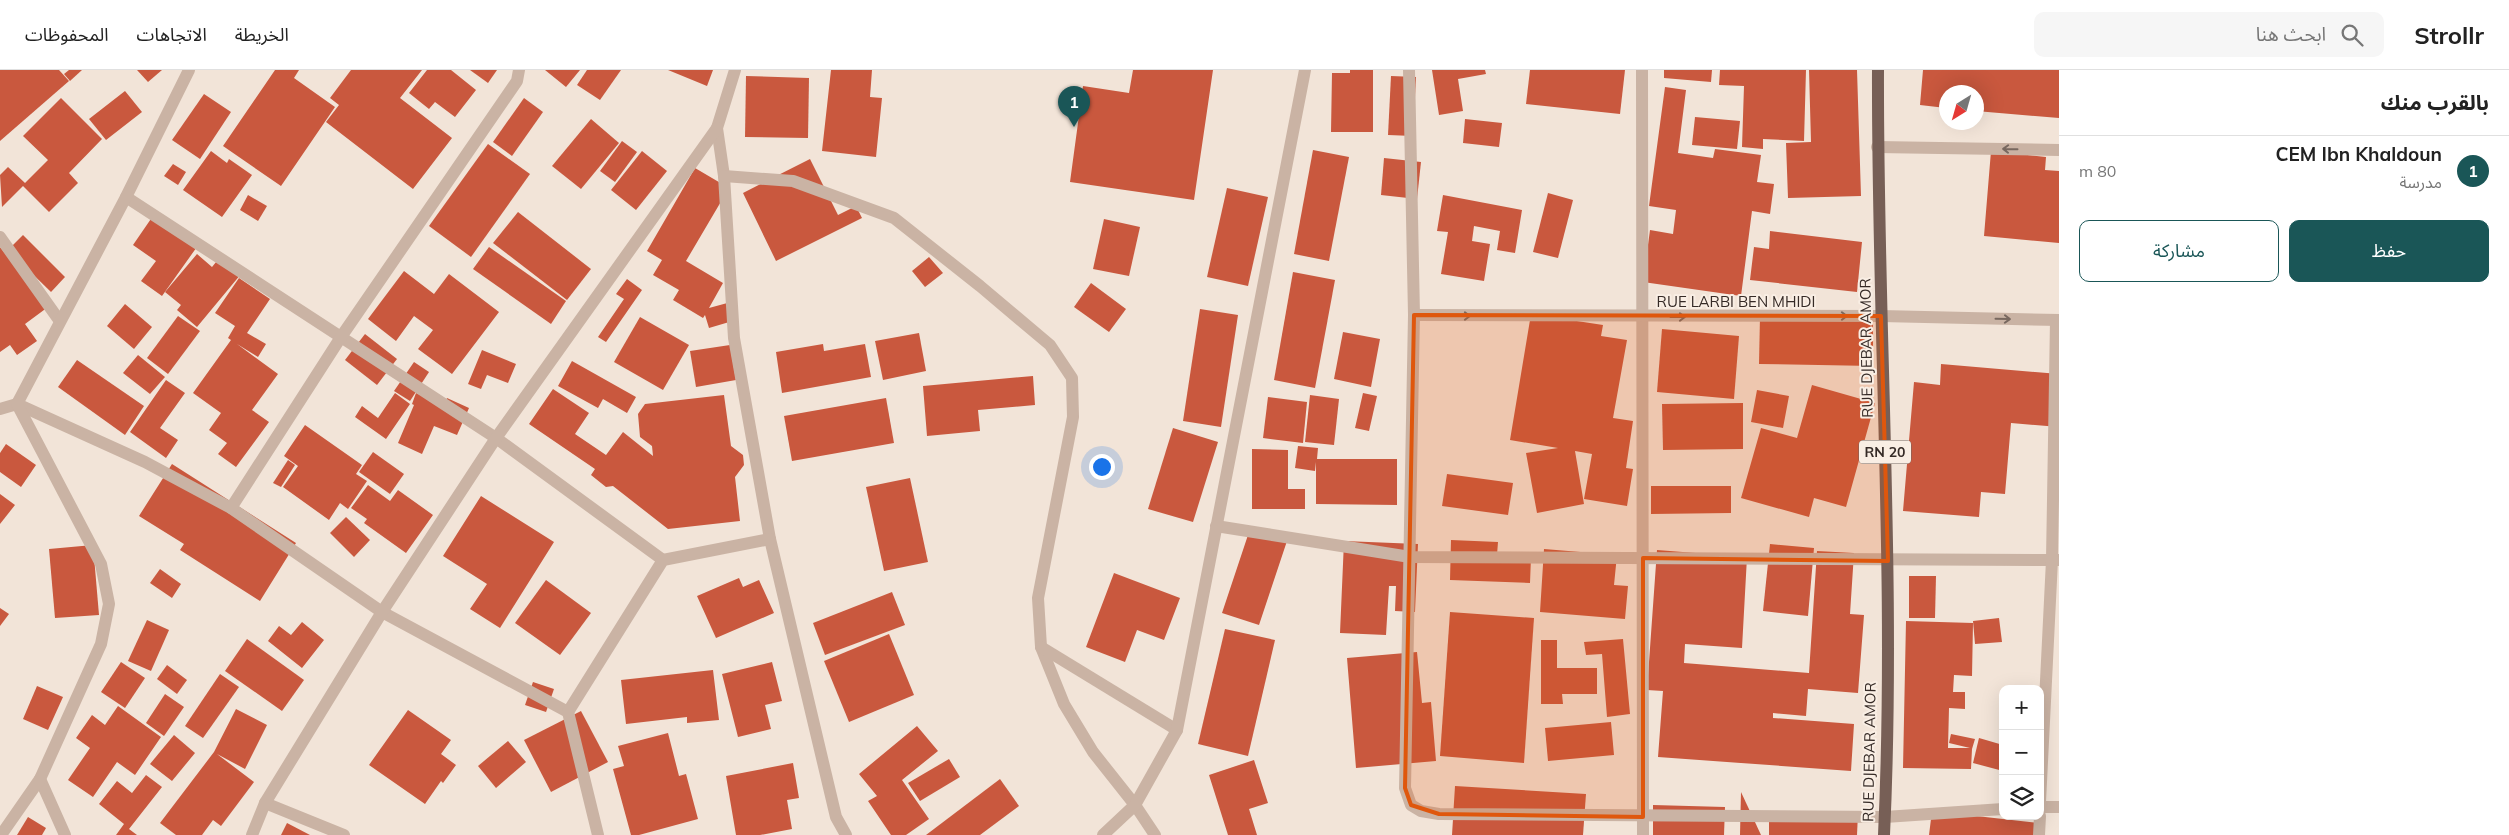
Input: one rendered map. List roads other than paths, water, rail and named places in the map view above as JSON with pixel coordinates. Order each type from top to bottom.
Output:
[{"type":"main road","name":"RUE DJEBAR AMOR","points":[[1878,70],[1877,147],[1888,561],[1884,835]]},
{"type":"street","points":[[17,404],[59,320],[126,198],[189,70]]},
{"type":"street","points":[[231,508],[341,337],[517,81],[519,70]]},
{"type":"street","points":[[252,835],[265,803],[382,612],[496,438],[717,128],[735,70]]},
{"type":"street","points":[[1103,835],[1135,805],[1177,730],[1305,70]]},
{"type":"street","points":[[1409,70],[1414,316],[1405,788],[1410,805],[1421,811],[1439,814],[1643,817],[1885,817],[1999,809]]},
{"type":"street","points":[[1642,70],[1643,835]]},
{"type":"street","points":[[717,128],[724,176],[734,338],[770,539],[836,817],[846,835]]},
{"type":"street","points":[[1877,147],[2059,150]]},
{"type":"street","points":[[724,176],[793,180],[894,218],[980,286],[1050,345],[1072,378],[1073,417],[1038,598],[1041,647],[1064,704],[1093,752],[1135,805],[1155,835]]},
{"type":"street","points":[[126,198],[496,438],[664,560]]},
{"type":"street","points":[[0,238],[59,320]]},
{"type":"street","name":"RUE LARBI BEN MHIDI","points":[[1414,316],[1881,316],[2058,320]]},
{"type":"street","points":[[2042,775],[2056,560],[2058,320]]},
{"type":"street","points":[[2,835],[40,779],[101,644],[109,604],[101,564],[17,404]]},
{"type":"street","points":[[0,409],[17,404],[145,462],[231,508],[382,612],[568,712]]},
{"type":"street","points":[[1216,526],[1410,557],[1888,561],[2056,560]]},
{"type":"street","points":[[598,835],[568,712],[664,560],[770,539]]},
{"type":"street","points":[[1041,647],[1177,730]]},
{"type":"street","points":[[40,779],[65,835]]},
{"type":"street","points":[[265,803],[344,835]]},
{"type":"street","points":[[2044,807],[2059,807]]},
{"type":"street","points":[[2039,835],[2040,820]]},
{"type":"place","name":"CEM Ibn Khaldoun","points":[[1074,127]]}]
